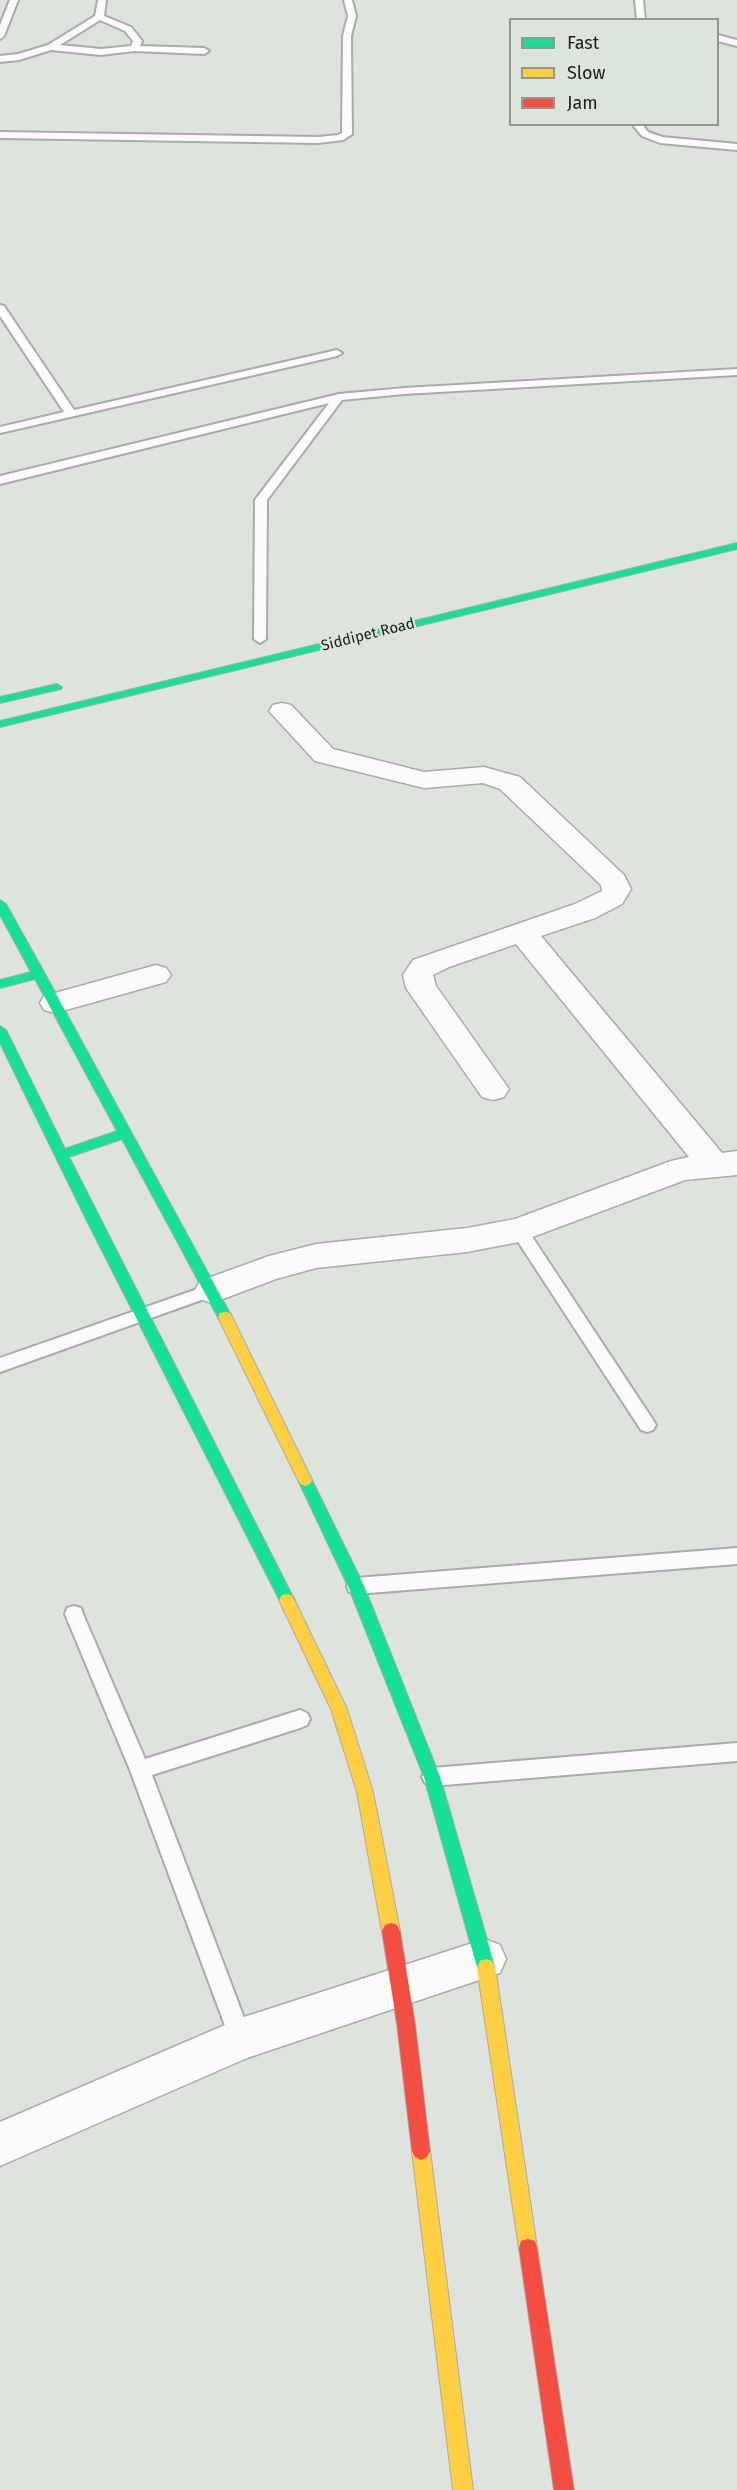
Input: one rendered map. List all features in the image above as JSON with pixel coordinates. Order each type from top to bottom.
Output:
[{"type":"street","name":"Siddipet Road","points":[[0,724],[737,546]]},
{"type":"street","points":[[0,700],[68,684]]},
{"type":"street","points":[[282,711],[324,755],[424,780],[484,775],[510,783],[614,881],[617,889],[612,897],[585,911],[439,960],[423,967],[418,975],[421,988],[493,1089]]},
{"type":"street","points":[[0,904],[212,1290],[250,1364],[356,1586],[432,1777],[485,1959],[564,2490]]},
{"type":"street","points":[[522,932],[725,1164]]},
{"type":"street","points":[[0,984],[39,974]]},
{"type":"street","points":[[55,1003],[156,975]]},
{"type":"street","points":[[0,1030],[339,1709],[365,1792],[385,1895],[407,2036],[463,2490]]},
{"type":"street","points":[[62,1155],[126,1133]]},
{"type":"street","points":[[212,1290],[269,1268],[316,1256],[466,1240],[519,1230],[682,1169],[725,1164]]},
{"type":"street","points":[[0,2144],[242,2039],[485,1959]]},
{"type":"lane","points":[[0,36],[14,0]]},
{"type":"lane","points":[[0,59],[19,57],[51,47],[99,17],[102,0]]},
{"type":"lane","points":[[0,135],[318,140],[340,138],[347,134],[347,36],[352,16],[348,0]]},
{"type":"lane","points":[[639,0],[641,18]]},
{"type":"lane","points":[[99,17],[128,29],[138,41],[134,48]]},
{"type":"lane","points":[[719,38],[737,43]]},
{"type":"lane","points":[[51,47],[101,52],[134,48],[204,51]]},
{"type":"lane","points":[[638,126],[645,134],[660,140],[737,147]]},
{"type":"lane","points":[[0,308],[70,413]]},
{"type":"lane","points":[[0,430],[337,353]]},
{"type":"lane","points":[[0,480],[339,398],[404,391],[737,372]]},
{"type":"lane","points":[[260,639],[261,500],[339,398]]},
{"type":"lane","points":[[519,1230],[647,1425]]},
{"type":"lane","points":[[0,1365],[212,1290]]},
{"type":"lane","points":[[356,1586],[737,1556]]},
{"type":"lane","points":[[74,1614],[140,1770],[242,2039]]},
{"type":"lane","points":[[140,1770],[300,1719]]},
{"type":"lane","points":[[432,1777],[737,1752]]},
{"type":"traffic: fast","points":[[0,724],[737,546]]},
{"type":"traffic: fast","points":[[0,700],[57,687]]},
{"type":"traffic: fast","points":[[0,904],[225,1317]]},
{"type":"traffic: fast","points":[[0,984],[39,974]]},
{"type":"traffic: fast","points":[[0,1030],[92,1217],[287,1600]]},
{"type":"traffic: fast","points":[[62,1155],[126,1133]]},
{"type":"traffic: fast","points":[[305,1480],[356,1586],[432,1777],[486,1967]]},
{"type":"traffic: slow","points":[[225,1317],[305,1480]]},
{"type":"traffic: slow","points":[[287,1600],[339,1709],[365,1792],[391,1931]]},
{"type":"traffic: slow","points":[[486,1967],[528,2248]]},
{"type":"traffic: slow","points":[[421,2151],[463,2490]]},
{"type":"traffic: jam","points":[[391,1931],[406,2024],[421,2151]]},
{"type":"traffic: jam","points":[[528,2248],[564,2490]]}]
